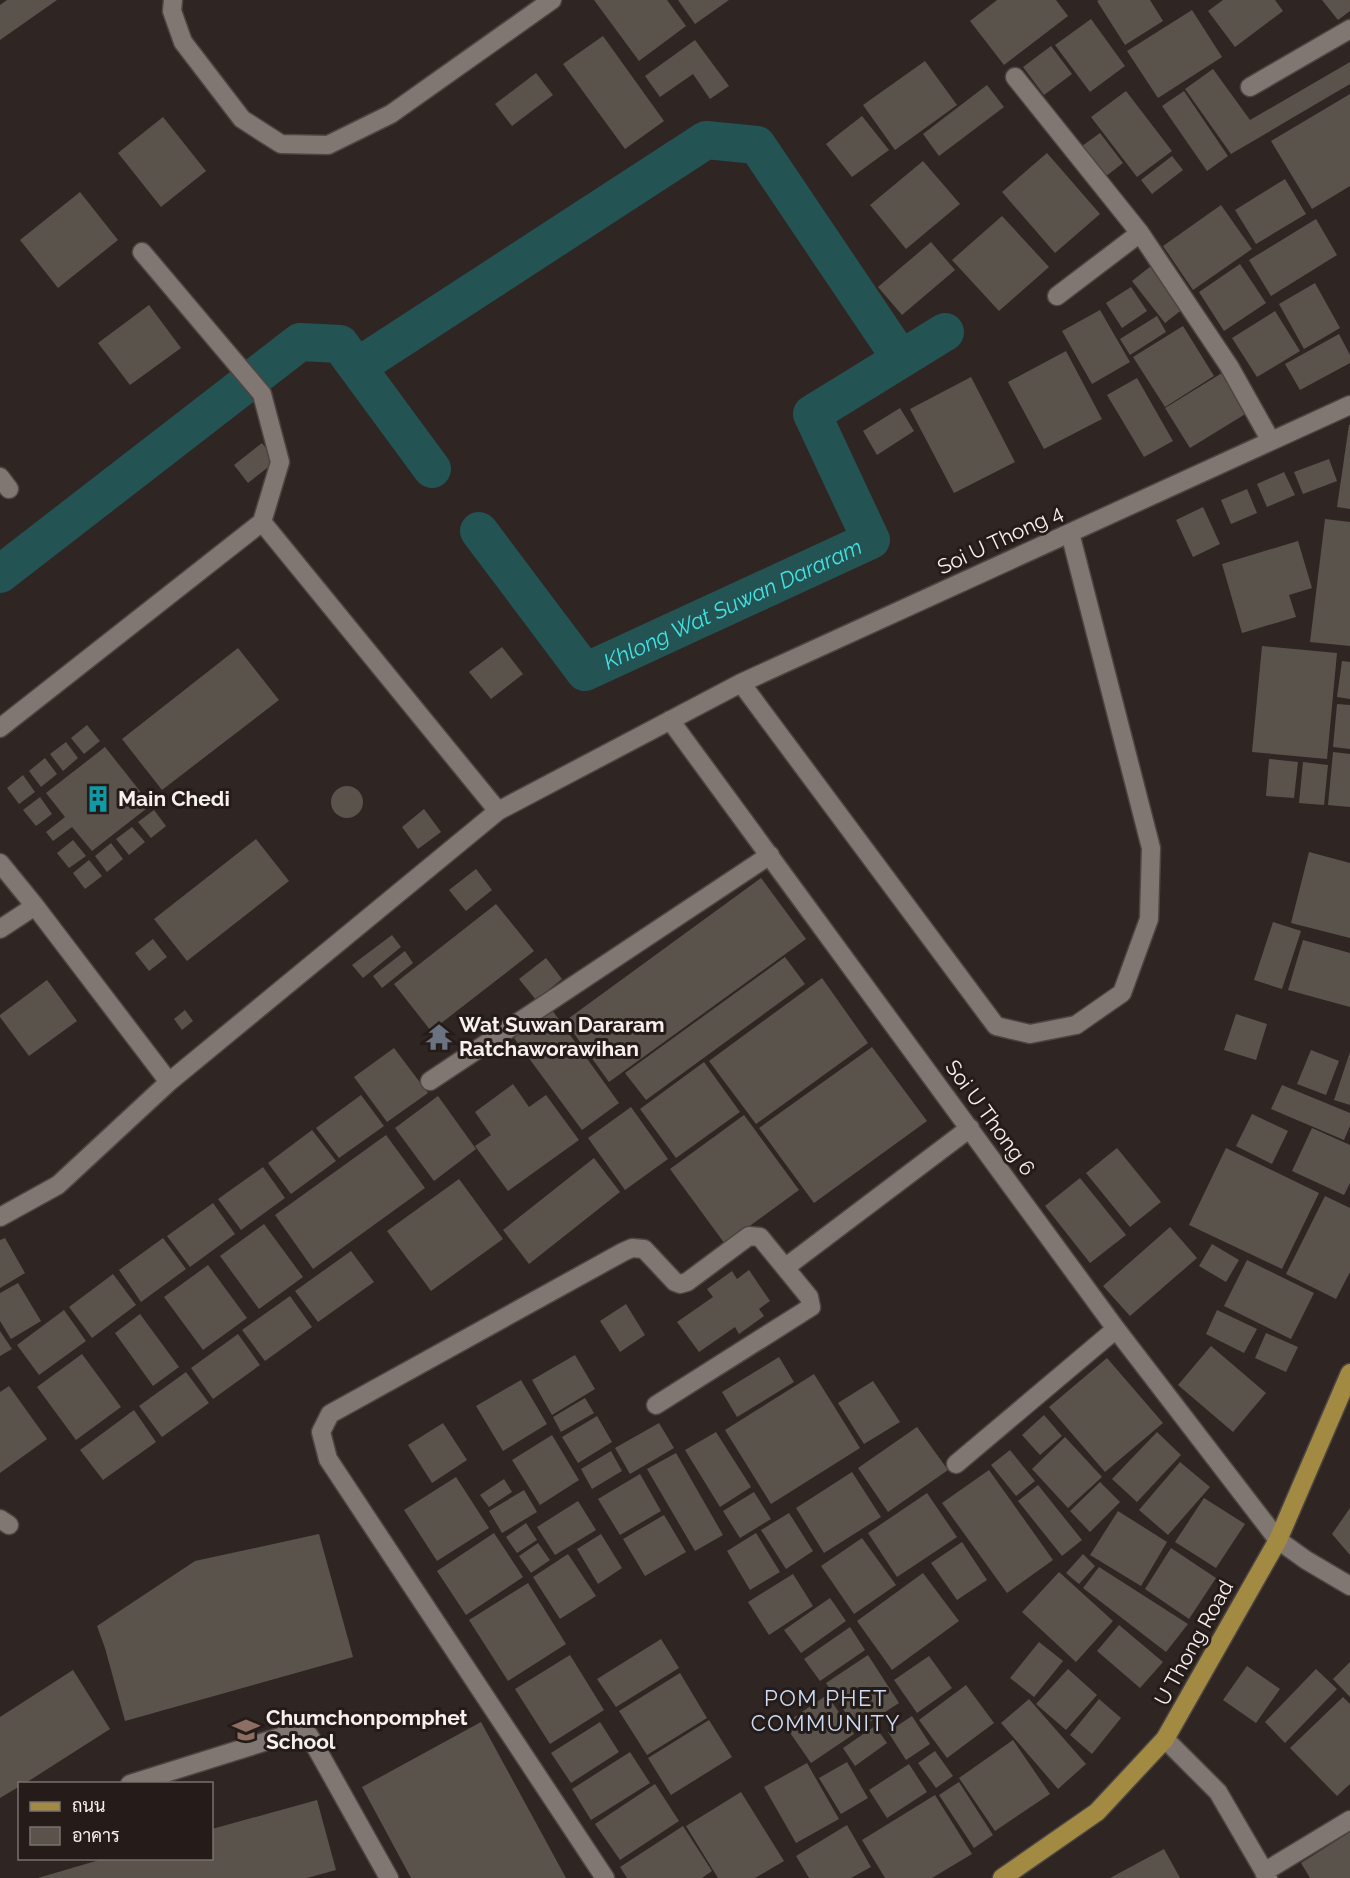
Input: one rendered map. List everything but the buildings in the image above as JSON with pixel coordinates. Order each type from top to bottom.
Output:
[{"type":"main road","name":"U Thong Road","points":[[1002,1878],[1097,1812],[1165,1738],[1278,1540],[1350,1372]]},
{"type":"street","points":[[173,0],[172,11],[183,42],[242,119],[281,144],[328,145],[391,114],[552,0]]},
{"type":"street","points":[[1250,87],[1350,29]]},
{"type":"street","points":[[1015,77],[1140,233],[1229,366],[1271,441]]},
{"type":"street","points":[[1057,296],[1140,233]]},
{"type":"street","points":[[0,728],[262,522],[280,462],[262,394],[142,252]]},
{"type":"street","name":"Soi U Thong 4","points":[[0,1217],[58,1185],[169,1082],[498,811],[741,684],[1350,405]]},
{"type":"street","points":[[262,522],[498,811]]},
{"type":"street","points":[[741,684],[996,1026],[1030,1034],[1076,1025],[1122,993],[1149,919],[1151,848],[1070,533]]},
{"type":"street","name":"Soi U Thong 6","points":[[670,720],[1116,1329],[1278,1540],[1350,1586]]},
{"type":"street","points":[[430,1081],[770,855]]},
{"type":"street","points":[[0,863],[169,1082]]},
{"type":"street","points":[[0,929],[35,906]]},
{"type":"street","points":[[786,1267],[970,1128]]},
{"type":"street","points":[[605,1878],[328,1460],[321,1432],[330,1414],[632,1248],[644,1249],[675,1282],[680,1284],[687,1282],[749,1236],[760,1237],[809,1297],[811,1307],[656,1406]]},
{"type":"street","points":[[956,1464],[1116,1329]]},
{"type":"street","points":[[136,1782],[299,1731],[308,1734],[388,1878]]},
{"type":"street","points":[[1165,1738],[1218,1792],[1266,1875],[1350,1820]]},
{"type":"waterway","points":[[357,367],[706,140],[757,145],[901,359]]},
{"type":"waterway","name":"Khlong Wat Suwan Dararam","points":[[479,531],[585,672],[871,540],[812,414],[945,332]]},
{"type":"waterway","name":"Khlong Wat Suwan Dararam","points":[[256,376],[300,342],[340,344],[432,469]]},
{"type":"waterway","name":"Khlong Wat Suwan Dararam","points":[[0,574],[243,386]]},
{"type":"place","name":"Main Chedi","points":[[98,799]]},
{"type":"place","name":"Wat Suwan Dararam Ratchaworawihan","points":[[439,1037]]},
{"type":"place","name":"Chumchonpomphet School","points":[[246,1730]]},
{"type":"district","name":"POM PHET COMMUNITY","points":[[826,1710]]}]
